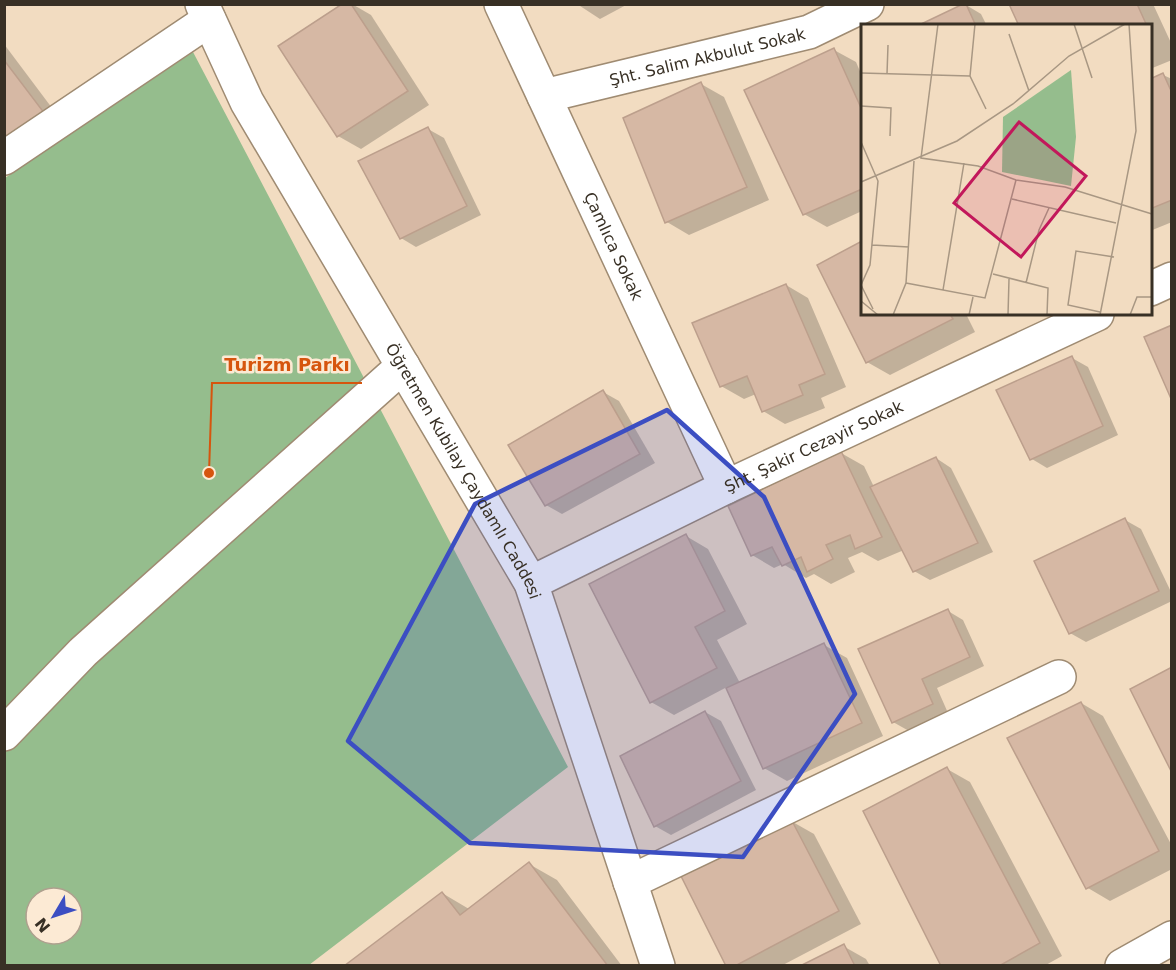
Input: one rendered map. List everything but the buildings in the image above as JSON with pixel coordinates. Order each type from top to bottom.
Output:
[{"type":"street","name":"Çamlıca Sokak","points":[[501,4],[726,487]]},
{"type":"street","name":"Şht. Salim Akbulut Sokak","points":[[544,96],[809,32],[867,4]]},
{"type":"street","points":[[4,158],[206,12]]},
{"type":"street","name":"Öğretmen Kubilay Çaydamlı Caddesi","points":[[206,12],[246,102],[531,583],[658,966]]},
{"type":"street","points":[[1152,288],[1172,279]]},
{"type":"street","name":"Şht. Şakir Cezayir Sokak","points":[[531,583],[726,487],[1095,315]]},
{"type":"street","points":[[4,734],[83,652],[403,366]]},
{"type":"street","points":[[630,882],[1059,677]]},
{"type":"street","points":[[1122,966],[1172,938]]},
{"type":"highlighted area","points":[[667,410],[764,497],[855,694],[743,857],[470,843],[348,741],[475,504]]},
{"type":"green space","points":[[193,52],[568,767],[309,965],[5,966],[5,178]]},
{"type":"place","name":"Turizm Parkı","points":[[209,473]]}]
